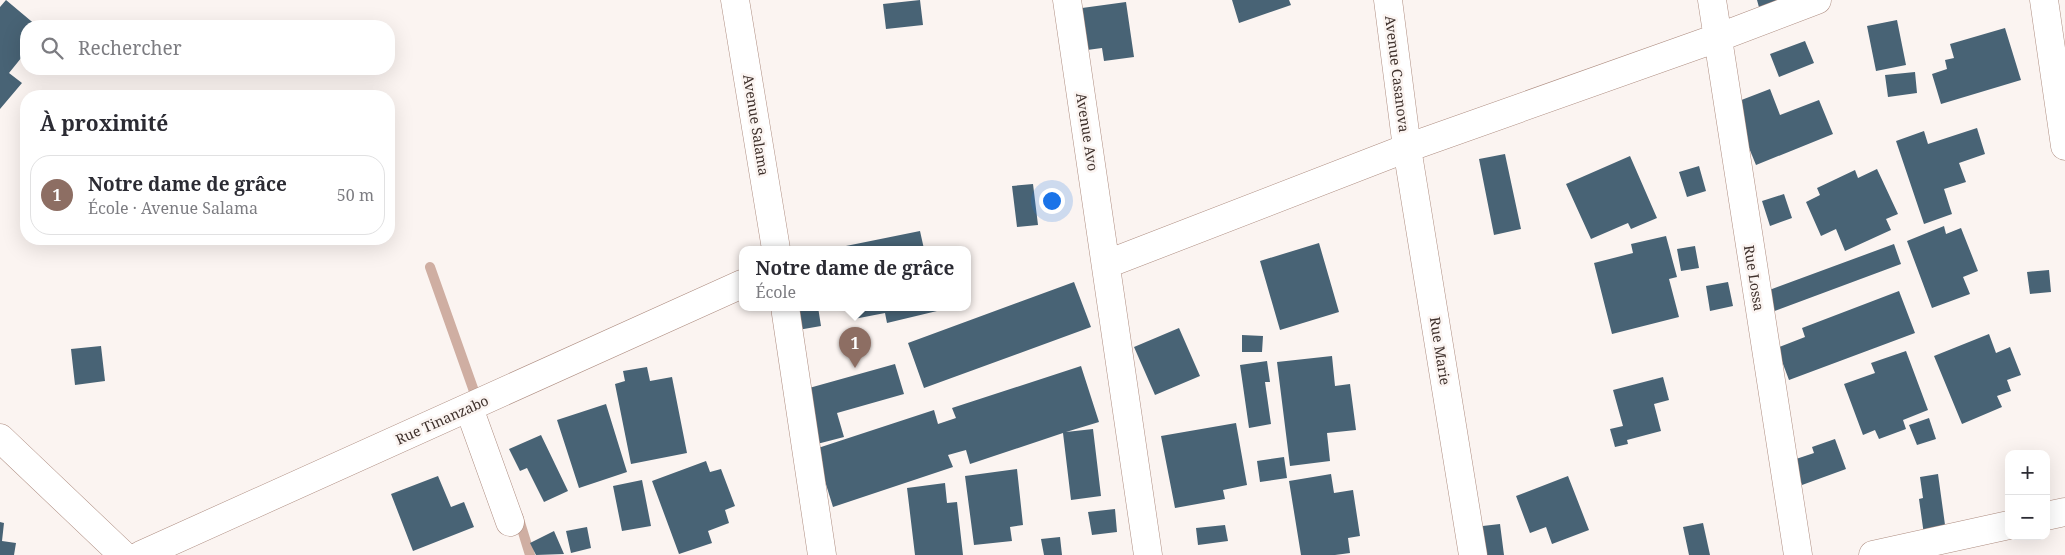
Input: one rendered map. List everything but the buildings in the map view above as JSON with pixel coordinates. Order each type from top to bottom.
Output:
[{"type":"street","name":"Avenue Salama","points":[[735,0],[776,246]]},
{"type":"street","name":"Avenue Avo","points":[[1067,0],[1148,555]]},
{"type":"street","name":"Avenue Casanova","points":[[1388,0],[1407,148]]},
{"type":"street","name":"Rue Lossa","points":[[1712,0],[1798,555]]},
{"type":"street","points":[[1107,264],[1407,148],[1717,38],[1817,0]]},
{"type":"street","points":[[2044,0],[2065,146]]},
{"type":"street","name":"Rue Marie","points":[[1407,148],[1473,555]]},
{"type":"street","name":"Rue Tinanzabo","points":[[141,555],[739,285]]},
{"type":"street","points":[[786,311],[822,555]]},
{"type":"street","points":[[469,408],[510,522]]},
{"type":"street","points":[[0,438],[124,555]]},
{"type":"street","points":[[2050,515],[2065,512]]},
{"type":"street","points":[[1873,555],[2005,526]]},
{"type":"waterway","points":[[430,267],[475,394]]},
{"type":"waterway","points":[[518,516],[530,555]]},
{"type":"place","name":"Notre dame de grâce","points":[[855,368]]}]
